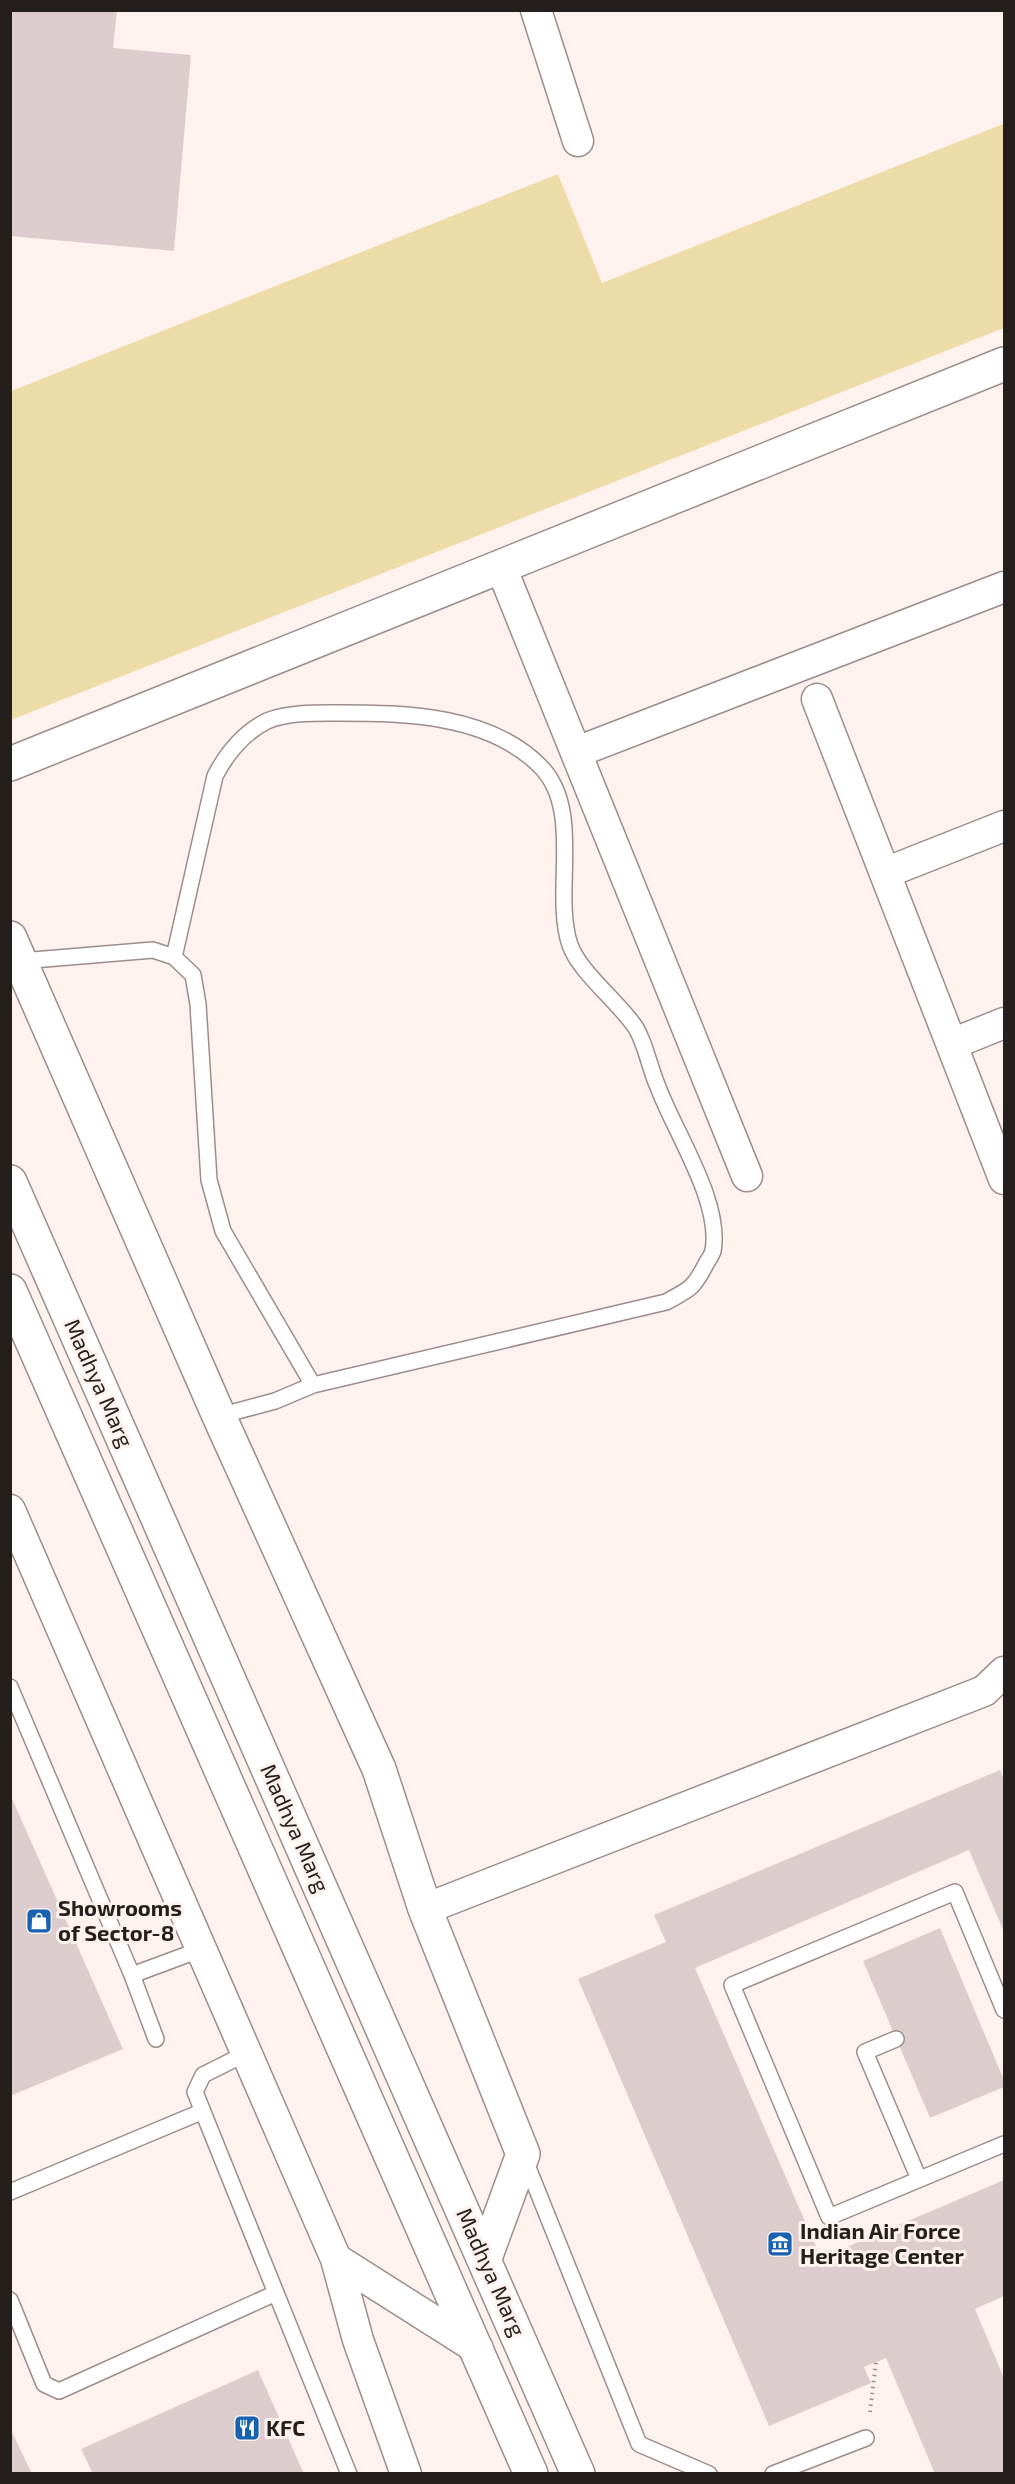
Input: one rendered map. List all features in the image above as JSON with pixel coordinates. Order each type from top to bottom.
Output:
[{"type":"main road","points":[[10,764],[1005,364]]},
{"type":"main road","points":[[16,950],[219,1416],[379,1769],[424,1909],[523,2154],[484,2258]]},
{"type":"main road","name":"Madhya Marg","points":[[10,1182],[484,2258],[582,2469]]},
{"type":"main road","name":"Madhya Marg","points":[[10,1291],[478,2349],[531,2474]]},
{"type":"street","points":[[536,10],[578,141]]},
{"type":"street","points":[[501,567],[747,1176]]},
{"type":"street","points":[[577,752],[1005,586]]},
{"type":"street","points":[[816,699],[1005,1179]]},
{"type":"street","points":[[885,873],[1005,826]]},
{"type":"street","points":[[952,1044],[1005,1023]]},
{"type":"street","points":[[10,1510],[336,2259],[358,2340],[406,2474]]},
{"type":"street","points":[[424,1909],[984,1691],[1005,1672]]},
{"type":"street","points":[[336,2259],[478,2349]]},
{"type":"lane","points":[[174,957],[215,776],[227,753],[268,721],[313,713],[406,713],[482,730],[513,744],[542,768],[558,796],[564,828],[566,925],[570,945],[579,964],[604,988],[637,1030],[658,1088],[712,1216],[713,1252],[694,1287],[666,1302],[313,1385],[275,1401],[219,1416]]},
{"type":"lane","points":[[16,950],[153,950],[174,957],[193,975],[198,1004],[208,1180],[223,1232],[313,1385]]},
{"type":"lane","points":[[10,1687],[132,1975],[156,2039]]},
{"type":"lane","points":[[1005,2010],[955,1892],[732,1985],[830,2217],[1005,2144]]},
{"type":"lane","points":[[132,1975],[202,1949]]},
{"type":"lane","points":[[896,2039],[865,2052],[919,2180]]},
{"type":"lane","points":[[246,2053],[203,2075],[195,2092],[201,2112],[349,2474]]},
{"type":"lane","points":[[10,2192],[201,2112]]},
{"type":"lane","points":[[523,2154],[639,2444],[709,2474]]},
{"type":"lane","points":[[10,2300],[44,2384],[59,2391],[276,2293]]},
{"type":"lane","points":[[773,2474],[866,2438]]},
{"type":"path","points":[[866,2438],[876,2362]]},
{"type":"shaded area","points":[[1003,124],[1004,328],[11,720],[11,391],[558,174],[602,283]]},
{"type":"building","points":[[10,10],[117,10],[113,48],[191,55],[174,251],[10,236]]},
{"type":"building","points":[[1000,1770],[1004,1780],[1004,1932],[969,1850],[695,1968],[821,2258],[1004,2180],[1004,2296],[975,2309],[1004,2378],[1004,2474],[935,2474],[886,2358],[864,2367],[871,2383],[769,2426],[578,1979],[666,1942],[654,1915]]},
{"type":"building","name":"Showrooms of Sector-8","points":[[10,1794],[123,2049],[10,2096]]},
{"type":"building","points":[[940,1928],[1004,2080],[1004,2087],[930,2118],[863,1961]]},
{"type":"building","points":[[258,2370],[304,2474],[93,2474],[81,2449]]},
{"type":"building","points":[[10,2428],[32,2474],[10,2474]]},
{"type":"place","name":"Showrooms of Sector-8","points":[[39,1921]]},
{"type":"place","name":"Indian Air Force Heritage Center","points":[[780,2244]]},
{"type":"place","name":"KFC","points":[[247,2428]]}]
